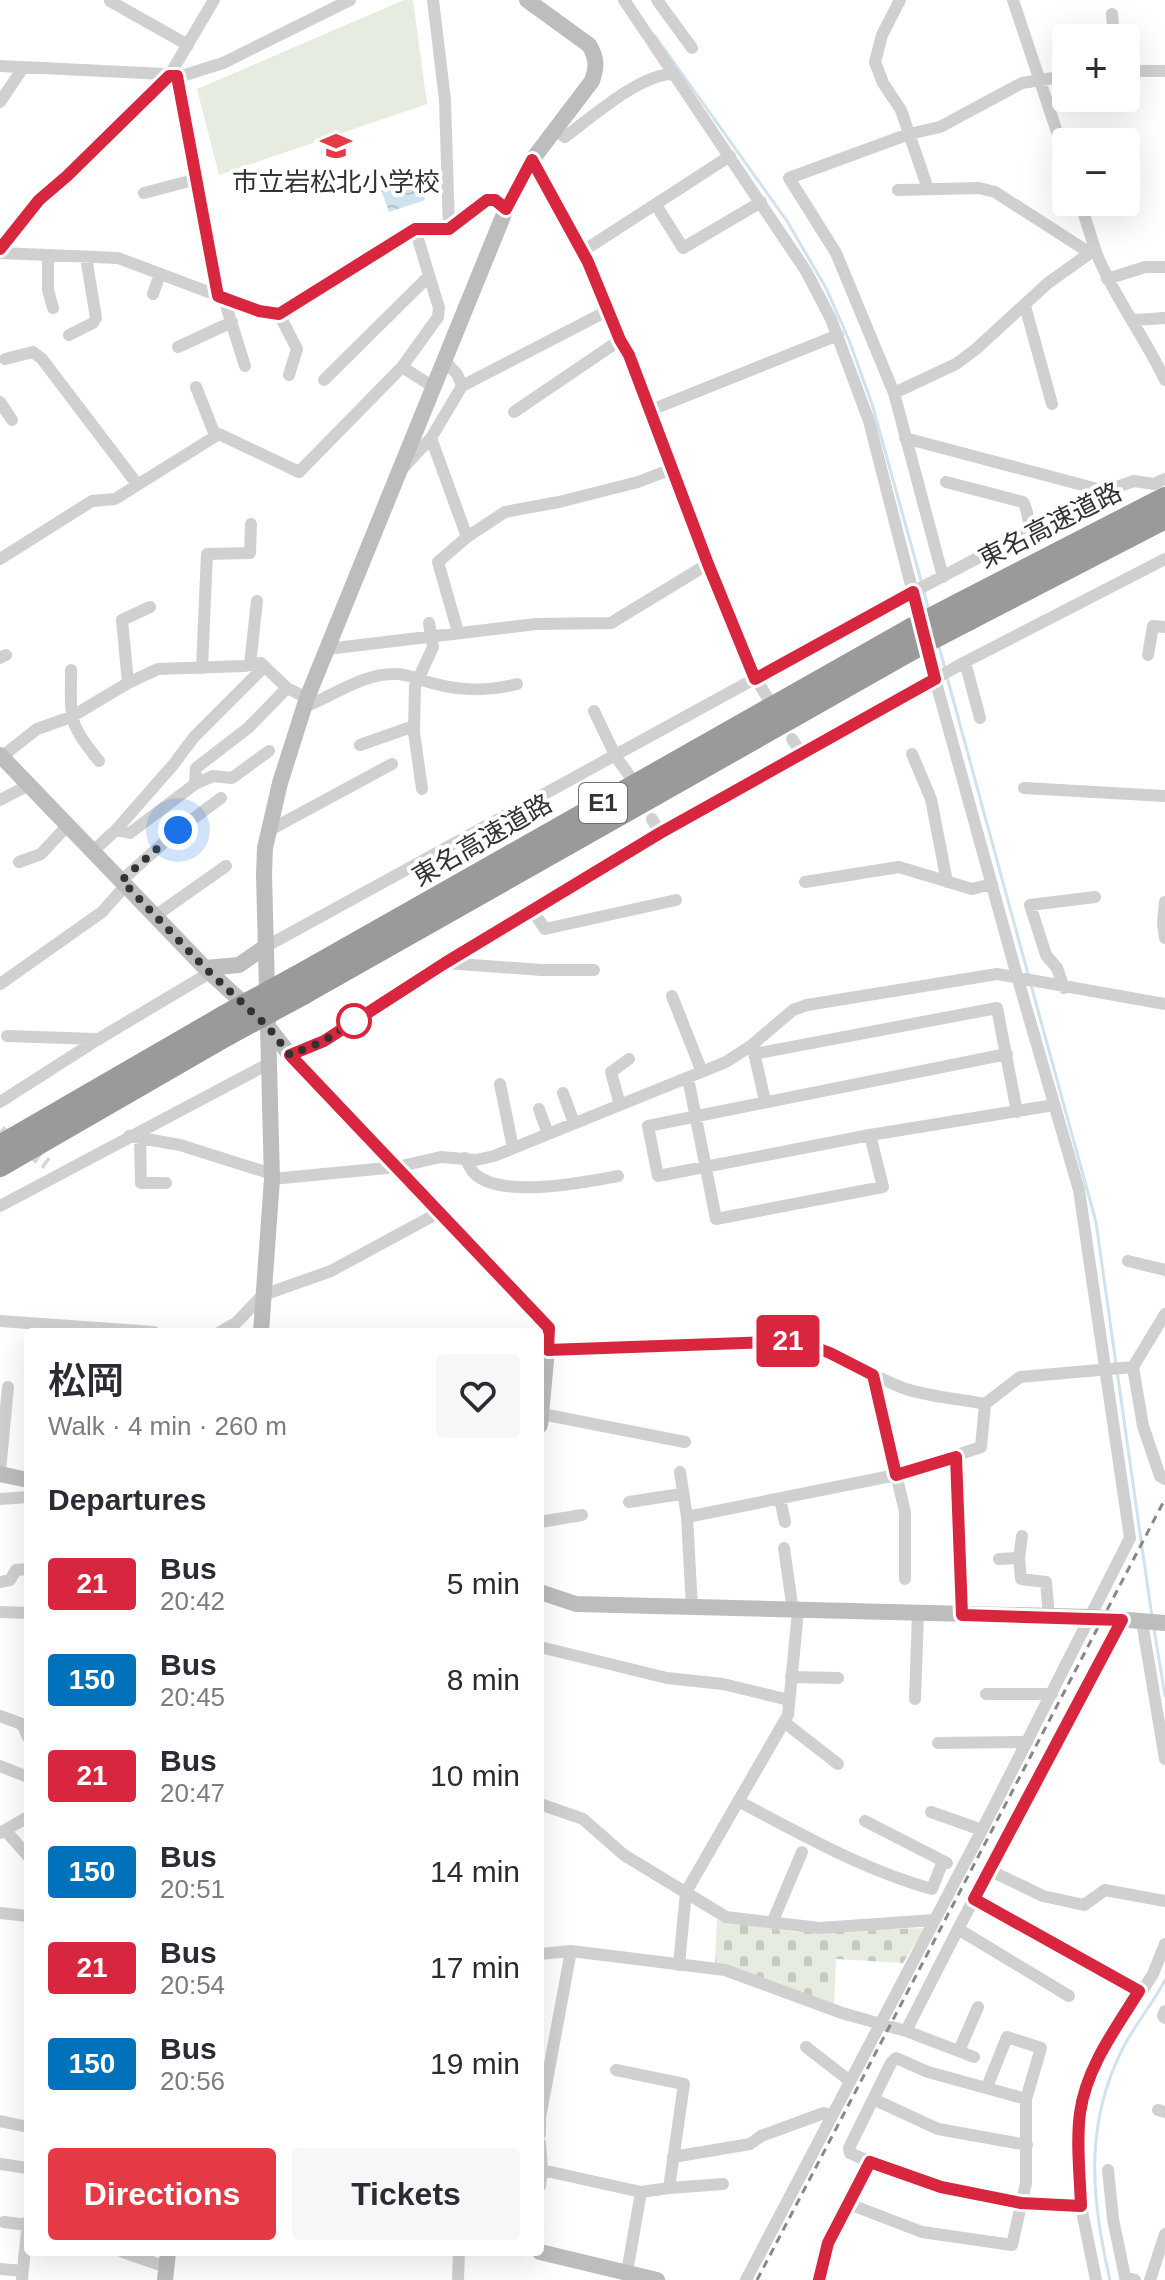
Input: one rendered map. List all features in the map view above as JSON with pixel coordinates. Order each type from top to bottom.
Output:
[{"type":"highway","name":"東名高速道路","points":[[0,1146],[299,986],[914,638],[1157,512]]},
{"type":"highway","name":"東名高速道路","points":[[0,1166],[225,1026]]},
{"type":"street","points":[[0,251],[39,200],[173,76],[214,0]]},
{"type":"street","points":[[0,66],[173,76],[223,63],[350,0]]},
{"type":"street","points":[[433,0],[445,100],[449,229]]},
{"type":"street","points":[[261,1328],[272,1176],[264,875],[268,831],[305,702],[506,209],[532,160],[592,81],[596,70],[596,56],[589,45],[527,0]]},
{"type":"street","points":[[624,0],[806,271],[838,335],[869,421],[935,679],[1079,1190],[1117,1370],[1130,1538],[982,1830],[746,2280]]},
{"type":"street","points":[[657,0],[692,48]]},
{"type":"street","points":[[900,0],[882,35],[875,62],[883,83],[901,110],[928,189]]},
{"type":"street","points":[[1013,0],[1056,128]]},
{"type":"street","points":[[110,1],[188,45]]},
{"type":"street","points":[[1112,14],[1113,24]]},
{"type":"street","points":[[0,102],[23,68]]},
{"type":"street","points":[[1140,71],[1165,71]]},
{"type":"street","points":[[555,130],[565,137],[612,102],[658,74],[672,74]]},
{"type":"street","points":[[173,76],[221,298],[245,366]]},
{"type":"street","points":[[943,577],[894,393],[836,253],[789,178],[909,134],[940,127],[1022,83],[1052,78]]},
{"type":"street","points":[[583,251],[730,156]]},
{"type":"street","points":[[532,160],[583,251],[629,355],[708,564],[755,679],[769,700]]},
{"type":"street","points":[[144,193],[197,179]]},
{"type":"street","points":[[898,190],[979,188],[995,192],[1093,253]]},
{"type":"street","points":[[0,251],[118,258],[221,298],[259,311],[279,314],[415,229],[449,229],[487,200],[495,200],[506,209]]},
{"type":"street","points":[[656,205],[683,248],[761,202]]},
{"type":"street","points":[[1084,216],[1093,253],[1134,320],[1165,380]]},
{"type":"street","points":[[0,559],[92,501],[115,499],[215,435],[219,434],[299,472],[402,367],[438,317],[439,308],[415,229]]},
{"type":"street","points":[[894,393],[956,364],[1048,283],[1093,253]]},
{"type":"street","points":[[48,256],[48,290],[53,308]]},
{"type":"street","points":[[69,335],[93,323],[96,318],[86,257]]},
{"type":"street","points":[[1107,279],[1145,267],[1165,267]]},
{"type":"street","points":[[153,294],[160,274]]},
{"type":"street","points":[[324,380],[429,276]]},
{"type":"street","points":[[1025,306],[1052,404]]},
{"type":"street","points":[[396,476],[431,438],[462,386],[609,310]]},
{"type":"street","points":[[279,314],[297,349],[289,375]]},
{"type":"street","points":[[1134,320],[1165,318]]},
{"type":"street","points":[[178,347],[232,322]]},
{"type":"street","points":[[651,410],[838,335]]},
{"type":"street","points":[[514,412],[620,340]]},
{"type":"street","points":[[1150,349],[1165,349]]},
{"type":"street","points":[[5,359],[33,352],[42,359],[137,484]]},
{"type":"street","points":[[443,359],[457,374],[462,386]]},
{"type":"street","points":[[402,367],[432,386]]},
{"type":"street","points":[[196,387],[215,435]]},
{"type":"street","points":[[0,402],[12,420]]},
{"type":"street","points":[[431,438],[467,537]]},
{"type":"street","points":[[905,438],[1105,491]]},
{"type":"street","points":[[458,632],[438,562],[467,537],[505,512],[638,482],[672,469]]},
{"type":"street","points":[[0,1102],[208,970],[239,965],[265,947],[913,592],[1105,491],[1134,481],[1154,484],[1165,479]]},
{"type":"street","points":[[946,482],[1023,502],[1027,509],[1026,520],[1032,529]]},
{"type":"street","points":[[202,668],[207,554],[250,553],[251,524]]},
{"type":"street","points":[[290,1055],[324,1041],[445,963],[660,833],[965,662],[1165,559]]},
{"type":"street","points":[[327,649],[430,629],[458,632],[536,624],[611,623],[708,564]]},
{"type":"street","points":[[250,664],[257,601]]},
{"type":"street","points":[[128,683],[122,620],[150,607]]},
{"type":"street","points":[[1148,655],[1153,626],[1165,627]]},
{"type":"street","points":[[422,789],[414,726],[416,678],[433,647],[430,629]]},
{"type":"street","points":[[965,662],[980,718]]},
{"type":"street","points":[[305,702],[261,663],[158,669],[71,717],[37,729],[1,756],[208,970],[268,1027],[290,1055],[549,1328],[544,1373]]},
{"type":"street","points":[[93,851],[116,830],[194,737],[264,667]]},
{"type":"street","points":[[71,670],[71,717],[76,732],[99,761]]},
{"type":"street","points":[[305,702],[375,677],[399,674],[455,689],[493,690],[517,684]]},
{"type":"street","points":[[195,784],[196,768],[248,728],[287,688]]},
{"type":"street","points":[[594,711],[616,757],[632,779]]},
{"type":"street","points":[[360,745],[414,726]]},
{"type":"street","points":[[792,739],[802,754]]},
{"type":"street","points":[[116,830],[130,833],[195,784],[213,776],[232,778],[269,751]]},
{"type":"street","points":[[912,754],[931,799],[947,882]]},
{"type":"street","points":[[268,831],[392,764]]},
{"type":"street","points":[[0,800],[29,785]]},
{"type":"street","points":[[1024,788],[1165,796]]},
{"type":"street","points":[[0,984],[102,912],[124,882],[178,830],[221,798]]},
{"type":"street","points":[[652,819],[660,833]]},
{"type":"street","points":[[19,862],[41,854],[68,825]]},
{"type":"street","points":[[155,916],[226,866]]},
{"type":"street","points":[[805,882],[899,867],[972,889],[992,884]]},
{"type":"street","points":[[1064,988],[1057,968],[1046,955],[1030,905],[1095,897]]},
{"type":"street","points":[[532,910],[545,929],[676,900]]},
{"type":"street","points":[[1165,902],[1165,938]]},
{"type":"street","points":[[445,963],[541,970],[594,970]]},
{"type":"street","points":[[753,1050],[793,1010],[807,1005],[997,974],[1165,1004]]},
{"type":"street","points":[[672,996],[702,1072]]},
{"type":"street","points":[[135,1137],[180,1145],[272,1176],[397,1167],[441,1157],[476,1160],[513,1148],[753,1050],[997,1008],[1017,1112]]},
{"type":"street","points":[[7,1036],[97,1040]]},
{"type":"street","points":[[753,1050],[765,1101]]},
{"type":"street","points":[[1007,1054],[648,1126],[658,1176],[870,1135],[1054,1105]]},
{"type":"street","points":[[620,1105],[611,1072],[629,1059]]},
{"type":"street","points":[[0,1206],[59,1172],[135,1137],[268,1064]]},
{"type":"street","points":[[688,1078],[693,1116],[716,1219],[883,1187],[870,1135]]},
{"type":"street","points":[[500,1084],[513,1148]]},
{"type":"street","points":[[563,1093],[574,1123]]},
{"type":"street","points":[[539,1109],[548,1134]]},
{"type":"street","points":[[135,1137],[141,1183],[166,1183]]},
{"type":"street","points":[[465,1158],[476,1175],[514,1186],[562,1185],[618,1176]]},
{"type":"street","points":[[47,1164],[59,1172]]},
{"type":"street","points":[[227,1328],[263,1295],[331,1271],[438,1213]]},
{"type":"street","points":[[1128,1261],[1165,1270]]},
{"type":"street","points":[[687,1517],[896,1475],[981,1447],[985,1404],[1020,1377],[1117,1370],[1165,1314]]},
{"type":"street","points":[[0,1321],[98,1328]]},
{"type":"street","points":[[546,1342],[798,1341],[909,1390],[985,1404]]},
{"type":"street","points":[[1117,1370],[1143,1426],[1160,1476],[1165,1478]]},
{"type":"street","points":[[873,1375],[905,1512],[905,1579]]},
{"type":"street","points":[[8,1387],[0,1472],[24,1479]]},
{"type":"street","points":[[544,1420],[685,1442]]},
{"type":"street","points":[[956,1457],[962,1615]]},
{"type":"street","points":[[680,1472],[687,1517],[692,1608]]},
{"type":"street","points":[[629,1502],[681,1494]]},
{"type":"street","points":[[0,1499],[24,1497]]},
{"type":"street","points":[[780,1499],[785,1522]]},
{"type":"street","points":[[544,1521],[582,1515]]},
{"type":"street","points":[[1022,1536],[1019,1558],[1021,1579],[1046,1582],[1049,1617]]},
{"type":"street","points":[[679,1965],[686,1892],[788,1715],[795,1611],[784,1548]]},
{"type":"street","points":[[999,1559],[1019,1558]]},
{"type":"street","points":[[0,1582],[10,1580],[16,1570],[24,1569]]},
{"type":"street","points":[[544,1593],[576,1604],[1092,1617],[1165,1623]]},
{"type":"street","points":[[0,1612],[24,1613]]},
{"type":"street","points":[[915,1699],[918,1614]]},
{"type":"street","points":[[906,2031],[1122,1620]]},
{"type":"street","points":[[1142,1622],[1165,1759]]},
{"type":"street","points":[[544,1648],[667,1678],[723,1684],[789,1700]]},
{"type":"street","points":[[791,1677],[838,1678]]},
{"type":"street","points":[[986,1694],[1052,1694]]},
{"type":"street","points":[[0,1716],[22,1724],[24,1728]]},
{"type":"street","points":[[784,1722],[838,1764]]},
{"type":"street","points":[[938,1743],[1027,1742]]},
{"type":"street","points":[[0,1766],[24,1775]]},
{"type":"street","points":[[738,1801],[867,1868],[899,1880],[932,1889],[943,1861]]},
{"type":"street","points":[[544,1805],[583,1819],[624,1855],[726,1917],[820,1928],[934,1920]]},
{"type":"street","points":[[931,1812],[982,1830]]},
{"type":"street","points":[[24,1819],[2,1831],[24,1852]]},
{"type":"street","points":[[865,1821],[960,1870]]},
{"type":"street","points":[[772,1923],[802,1852]]},
{"type":"street","points":[[989,1870],[1043,1896],[1084,1905],[1105,1890],[1165,1901]]},
{"type":"street","points":[[974,1899],[1139,1991]]},
{"type":"street","points":[[0,1913],[24,1916]]},
{"type":"street","points":[[958,1929],[1069,1996]]},
{"type":"street","points":[[1096,2280],[1081,2206],[1079,2127],[1084,2098],[1097,2060],[1139,1991],[1153,1974],[1165,1944]]},
{"type":"street","points":[[544,2096],[571,1951]]},
{"type":"street","points":[[544,1954],[571,1951],[725,1970],[974,2057]]},
{"type":"street","points":[[959,2051],[978,2007]]},
{"type":"street","points":[[1165,2011],[1165,2018]]},
{"type":"street","points":[[849,2204],[922,2232],[1012,2245],[1026,2183],[1026,2099],[1041,2048],[1007,2037],[987,2087]]},
{"type":"street","points":[[806,2047],[850,2081]]},
{"type":"street","points":[[1026,2099],[928,2072],[896,2058],[849,2148],[850,2153],[941,2187],[1021,2203],[1081,2206]]},
{"type":"street","points":[[616,2070],[684,2084],[669,2188]]},
{"type":"street","points":[[873,2099],[938,2129],[1027,2145]]},
{"type":"street","points":[[673,2157],[750,2144],[761,2136],[824,2113],[831,2116]]},
{"type":"street","points":[[0,2121],[24,2126]]},
{"type":"street","points":[[819,2280],[828,2243],[870,2162]]},
{"type":"street","points":[[0,2164],[24,2167]]},
{"type":"street","points":[[544,2170],[641,2192],[723,2184]]},
{"type":"street","points":[[1108,2170],[1113,2219],[1125,2277],[1135,2280]]},
{"type":"street","points":[[627,2272],[641,2192]]},
{"type":"street","points":[[4,2222],[24,2223]]},
{"type":"street","points":[[1156,2276],[1165,2234]]},
{"type":"street","points":[[544,2253],[657,2280]]},
{"type":"street","points":[[135,2256],[166,2266]]},
{"type":"street","points":[[458,2280],[459,2256]]},
{"type":"street","points":[[0,2269],[22,2275]]},
{"type":"green space","points":[[404,0],[413,0],[427,104],[219,175],[197,89]]},
{"type":"green space","points":[[717,1920],[796,1932],[925,1928],[903,1963],[836,1959],[834,2007],[715,1963]]},
{"type":"water","points":[[418,177],[425,200],[389,212],[381,190]]},
{"type":"waterway","points":[[655,36],[787,221],[826,288],[872,404],[922,584]]},
{"type":"waterway","points":[[924,592],[929,611]]},
{"type":"waterway","points":[[939,646],[945,669]]},
{"type":"waterway","points":[[947,677],[1028,974]]},
{"type":"waterway","points":[[1031,985],[1096,1222],[1116,1364]]},
{"type":"waterway","points":[[1117,1371],[1152,1617]]},
{"type":"waterway","points":[[1154,1629],[1165,1696]]},
{"type":"waterway","points":[[1110,2280],[1095,2191],[1097,2133],[1102,2105],[1110,2076],[1123,2048],[1165,1980]]},
{"type":"tunnel","points":[[0,1131],[47,1164]]},
{"type":"railway","points":[[757,2280],[1165,1499]]},
{"type":"bus line","name":"21","points":[[0,249],[39,200],[169,76],[177,76],[218,296],[259,311],[279,314],[415,229],[449,229],[487,200],[495,200],[506,209],[532,160],[588,262],[629,355],[755,679],[913,592],[935,679],[660,833],[445,963],[324,1041],[290,1055],[549,1328],[548,1350],[798,1341],[830,1353],[873,1375],[896,1475],[956,1457],[962,1615],[1122,1620],[974,1899],[1139,1991],[1097,2060],[1080,2113],[1081,2206],[1021,2203],[941,2187],[870,2162],[828,2243],[819,2280]]},
{"type":"place","name":"市立岩松北小学校","points":[[336,146]]},
{"type":"route","points":[[178,830],[122,880],[126,885],[205,968],[268,1027],[290,1055],[324,1041],[354,1021]]}]
